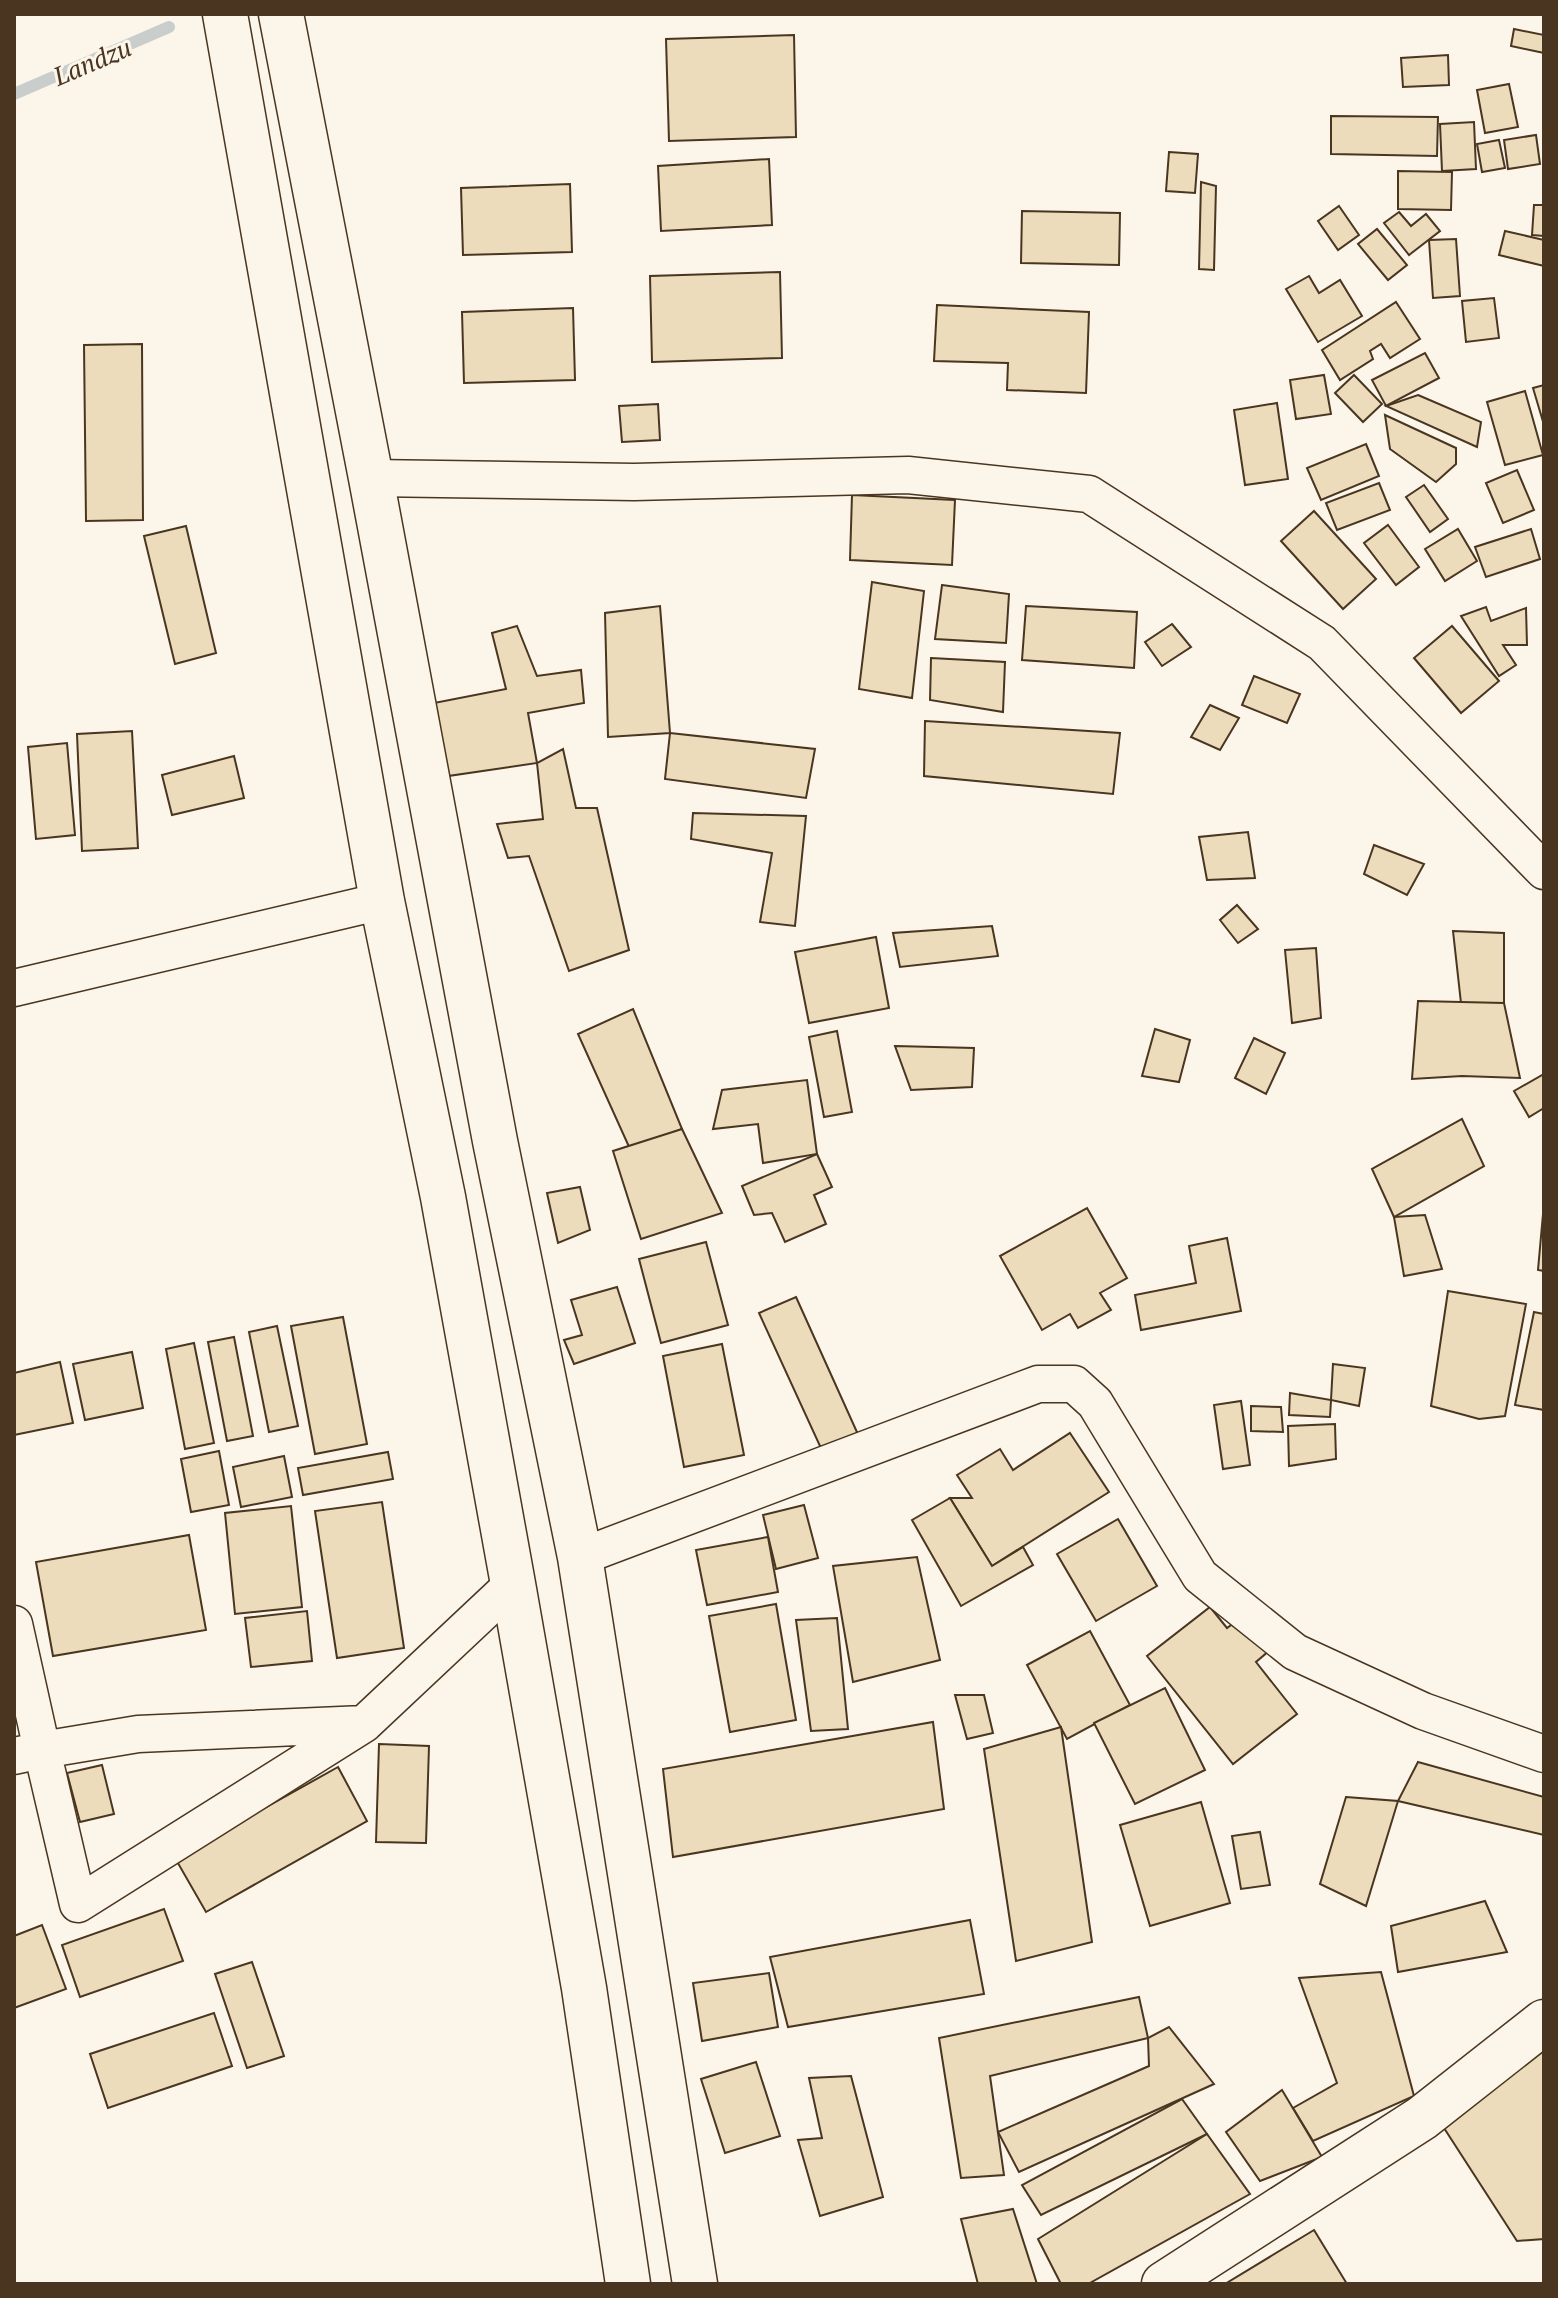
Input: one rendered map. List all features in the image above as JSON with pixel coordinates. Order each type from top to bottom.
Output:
[{"type":"street","points":[[225,14],[382,901],[443,1197],[513,1584],[584,1988],[628,2284]]},
{"type":"street","points":[[281,14],[495,1141],[580,1557],[695,2284]]},
{"type":"street","points":[[371,478],[634,482],[908,475],[1089,494],[1322,643],[1544,871]]},
{"type":"street","points":[[14,988],[382,901]]},
{"type":"street","points":[[580,1557],[1038,1384],[1074,1384],[1095,1403],[1200,1576],[1295,1652],[1423,1711],[1544,1754]]},
{"type":"street","points":[[14,1624],[28,1753],[78,1904],[364,1724],[513,1584]]},
{"type":"street","points":[[28,1753],[138,1734],[364,1724]]},
{"type":"street","points":[[1164,2284],[1422,2118],[1544,2022]]},
{"type":"building","points":[[1514,29],[1544,35],[1544,53],[1511,46]]},
{"type":"building","points":[[794,35],[796,137],[669,141],[666,39]]},
{"type":"building","points":[[1448,55],[1449,85],[1403,87],[1401,58]]},
{"type":"building","points":[[1509,84],[1518,127],[1485,133],[1477,90]]},
{"type":"building","points":[[1331,116],[1438,117],[1437,156],[1331,154]]},
{"type":"building","points":[[1474,122],[1476,169],[1442,171],[1440,124]]},
{"type":"building","points":[[1536,135],[1540,164],[1508,169],[1504,140]]},
{"type":"building","points":[[1499,140],[1505,168],[1482,172],[1477,144]]},
{"type":"building","points":[[1169,152],[1198,154],[1195,193],[1166,191]]},
{"type":"building","points":[[769,159],[772,225],[661,231],[658,166]]},
{"type":"building","points":[[1398,171],[1452,172],[1451,210],[1398,209]]},
{"type":"building","points":[[1201,182],[1216,186],[1214,270],[1199,269]]},
{"type":"building","points":[[570,184],[572,252],[463,255],[461,188]]},
{"type":"building","points":[[1534,205],[1544,205],[1544,236],[1532,235]]},
{"type":"building","points":[[1339,206],[1359,235],[1338,250],[1318,221]]},
{"type":"building","points":[[1022,211],[1120,213],[1119,265],[1021,263]]},
{"type":"building","points":[[1399,212],[1411,226],[1426,214],[1440,231],[1409,255],[1384,223]]},
{"type":"building","points":[[1377,229],[1407,265],[1388,280],[1358,244]]},
{"type":"building","points":[[1505,231],[1544,240],[1544,266],[1499,255]]},
{"type":"building","points":[[1456,239],[1460,296],[1433,298],[1429,240]]},
{"type":"building","points":[[780,272],[782,358],[652,362],[650,276]]},
{"type":"building","points":[[1309,276],[1319,293],[1340,280],[1362,316],[1318,342],[1286,289]]},
{"type":"building","points":[[1494,298],[1499,338],[1466,342],[1462,301]]},
{"type":"building","points":[[1396,302],[1420,339],[1390,358],[1381,344],[1370,351],[1373,359],[1340,380],[1322,350]]},
{"type":"building","points":[[937,305],[1089,312],[1086,393],[1007,390],[1008,363],[934,361]]},
{"type":"building","points":[[573,308],[575,380],[464,383],[462,312]]},
{"type":"building","points":[[142,344],[143,520],[86,521],[84,345]]},
{"type":"building","points":[[1425,353],[1439,378],[1386,406],[1372,380]]},
{"type":"building","points":[[1324,375],[1331,414],[1296,419],[1290,380]]},
{"type":"building","points":[[1354,375],[1382,404],[1363,422],[1335,393]]},
{"type":"building","points":[[1544,385],[1544,425],[1533,388]]},
{"type":"building","points":[[1525,391],[1543,455],[1505,465],[1487,402]]},
{"type":"building","points":[[1418,395],[1481,422],[1477,447],[1386,406]]},
{"type":"building","points":[[1277,403],[1288,479],[1245,485],[1234,410]]},
{"type":"building","points":[[658,404],[660,440],[622,442],[619,406]]},
{"type":"building","points":[[1385,415],[1456,448],[1456,464],[1436,482],[1390,449]]},
{"type":"building","points":[[1366,444],[1379,476],[1321,500],[1307,468]]},
{"type":"building","points":[[1517,470],[1534,510],[1503,523],[1486,483]]},
{"type":"building","points":[[1379,483],[1390,510],[1337,530],[1326,503]]},
{"type":"building","points":[[1424,485],[1448,519],[1430,532],[1406,497]]},
{"type":"building","points":[[852,495],[955,500],[952,565],[850,560]]},
{"type":"building","points":[[1314,511],[1376,579],[1343,609],[1281,541]]},
{"type":"building","points":[[1388,525],[1419,567],[1396,585],[1364,543]]},
{"type":"building","points":[[186,526],[216,653],[175,664],[144,536]]},
{"type":"building","points":[[1458,529],[1477,561],[1445,581],[1425,549]]},
{"type":"building","points":[[1531,529],[1540,559],[1486,577],[1475,547]]},
{"type":"building","points":[[872,582],[924,591],[912,698],[859,689]]},
{"type":"building","points":[[942,585],[1009,594],[1006,643],[935,639]]},
{"type":"building","points":[[660,606],[670,733],[608,737],[605,613]]},
{"type":"building","points":[[1026,606],[1137,612],[1134,668],[1022,660]]},
{"type":"building","points":[[1486,607],[1491,621],[1526,608],[1527,645],[1503,645],[1516,665],[1499,676],[1461,616]]},
{"type":"building","points":[[1172,624],[1191,647],[1162,666],[1145,642]]},
{"type":"building","points":[[517,626],[537,676],[581,670],[584,703],[528,713],[537,763],[448,776],[434,703],[506,689],[492,633]]},
{"type":"building","points":[[1452,626],[1499,681],[1461,713],[1414,658]]},
{"type":"building","points":[[931,658],[1005,662],[1003,712],[930,700]]},
{"type":"building","points":[[1254,676],[1300,694],[1287,723],[1242,705]]},
{"type":"building","points":[[1210,705],[1239,718],[1220,750],[1191,737]]},
{"type":"building","points":[[925,721],[1120,733],[1113,794],[924,776]]},
{"type":"building","points":[[132,731],[138,848],[82,851],[77,734]]},
{"type":"building","points":[[670,733],[815,749],[806,798],[665,779]]},
{"type":"building","points":[[67,743],[75,835],[36,839],[28,747]]},
{"type":"building","points":[[563,749],[576,808],[597,808],[629,950],[569,971],[529,856],[508,858],[497,824],[543,819],[537,763]]},
{"type":"building","points":[[234,756],[244,798],[172,815],[162,775]]},
{"type":"building","points":[[693,813],[806,816],[795,926],[760,922],[772,853],[691,839]]},
{"type":"building","points":[[1248,832],[1255,878],[1207,880],[1199,837]]},
{"type":"building","points":[[1374,845],[1424,864],[1407,895],[1364,874]]},
{"type":"building","points":[[1237,905],[1258,929],[1238,943],[1220,920]]},
{"type":"building","points":[[992,926],[998,956],[900,967],[893,933]]},
{"type":"building","points":[[1453,931],[1504,933],[1504,1003],[1461,1003]]},
{"type":"building","points":[[876,937],[889,1008],[809,1023],[795,952]]},
{"type":"building","points":[[1316,948],[1321,1018],[1292,1023],[1285,950]]},
{"type":"building","points":[[1418,1001],[1504,1003],[1520,1078],[1462,1076],[1412,1079]]},
{"type":"building","points":[[633,1009],[682,1129],[630,1149],[578,1034]]},
{"type":"building","points":[[1155,1029],[1190,1040],[1179,1082],[1142,1076]]},
{"type":"building","points":[[837,1031],[852,1112],[824,1117],[809,1037]]},
{"type":"building","points":[[1254,1038],[1285,1053],[1266,1094],[1235,1078]]},
{"type":"building","points":[[895,1046],[974,1048],[972,1087],[911,1090]]},
{"type":"building","points":[[1544,1074],[1544,1108],[1529,1117],[1514,1091]]},
{"type":"building","points":[[807,1080],[817,1154],[763,1163],[758,1124],[713,1129],[722,1090]]},
{"type":"building","points":[[1462,1119],[1484,1166],[1394,1217],[1372,1169]]},
{"type":"building","points":[[682,1129],[722,1213],[641,1239],[613,1151]]},
{"type":"building","points":[[817,1154],[832,1187],[814,1195],[826,1224],[785,1242],[772,1213],[754,1215],[742,1186]]},
{"type":"building","points":[[580,1187],[590,1230],[558,1243],[547,1193]]},
{"type":"building","points":[[1544,1203],[1544,1271],[1538,1270]]},
{"type":"building","points":[[1087,1208],[1127,1278],[1100,1293],[1111,1310],[1078,1328],[1070,1314],[1042,1330],[1000,1256]]},
{"type":"building","points":[[1425,1215],[1442,1269],[1404,1276],[1394,1217]]},
{"type":"building","points":[[1227,1238],[1241,1311],[1141,1330],[1135,1295],[1196,1283],[1189,1246]]},
{"type":"building","points":[[706,1242],[728,1325],[661,1343],[639,1259]]},
{"type":"building","points":[[617,1287],[635,1343],[574,1364],[564,1340],[582,1335],[571,1300]]},
{"type":"building","points":[[1448,1291],[1526,1304],[1505,1416],[1479,1419],[1431,1406]]},
{"type":"building","points":[[796,1297],[861,1441],[825,1457],[759,1313]]},
{"type":"building","points":[[1534,1312],[1544,1314],[1544,1410],[1515,1405]]},
{"type":"building","points":[[343,1317],[367,1444],[315,1454],[291,1326]]},
{"type":"building","points":[[277,1326],[298,1426],[269,1432],[249,1332]]},
{"type":"building","points":[[234,1337],[253,1436],[227,1441],[208,1342]]},
{"type":"building","points":[[194,1343],[214,1443],[185,1449],[166,1349]]},
{"type":"building","points":[[722,1344],[744,1455],[684,1467],[663,1356]]},
{"type":"building","points":[[132,1352],[143,1408],[85,1420],[73,1364]]},
{"type":"building","points":[[60,1362],[73,1423],[14,1435],[14,1373]]},
{"type":"building","points":[[1333,1364],[1365,1368],[1359,1406],[1331,1400]]},
{"type":"building","points":[[1290,1393],[1331,1400],[1330,1417],[1289,1415]]},
{"type":"building","points":[[1241,1401],[1250,1465],[1223,1469],[1214,1405]]},
{"type":"building","points":[[1251,1406],[1281,1407],[1283,1432],[1251,1431]]},
{"type":"building","points":[[1335,1424],[1336,1459],[1289,1466],[1288,1426]]},
{"type":"building","points":[[1070,1433],[1109,1492],[992,1566],[950,1498],[972,1498],[957,1475],[1000,1449],[1013,1470]]},
{"type":"building","points":[[219,1451],[229,1505],[191,1512],[181,1459]]},
{"type":"building","points":[[388,1452],[393,1479],[303,1495],[298,1468]]},
{"type":"building","points":[[284,1456],[292,1497],[241,1507],[233,1467]]},
{"type":"building","points":[[950,1498],[992,1566],[1023,1547],[1033,1565],[961,1606],[912,1520]]},
{"type":"building","points":[[382,1502],[404,1648],[337,1658],[315,1511]]},
{"type":"building","points":[[804,1505],[818,1558],[776,1569],[763,1515]]},
{"type":"building","points":[[291,1506],[302,1607],[235,1614],[225,1513]]},
{"type":"building","points":[[1118,1519],[1157,1586],[1096,1621],[1057,1554]]},
{"type":"building","points":[[189,1535],[206,1630],[53,1656],[36,1562]]},
{"type":"building","points":[[768,1537],[778,1592],[707,1605],[696,1550]]},
{"type":"building","points":[[917,1557],[940,1660],[853,1682],[833,1566]]},
{"type":"building","points":[[776,1604],[796,1720],[730,1732],[709,1616]]},
{"type":"building","points":[[1210,1607],[1227,1628],[1243,1616],[1270,1650],[1256,1662],[1297,1714],[1233,1764],[1147,1656]]},
{"type":"building","points":[[307,1611],[312,1661],[251,1667],[245,1618]]},
{"type":"building","points":[[837,1618],[848,1729],[811,1731],[796,1620]]},
{"type":"building","points":[[1090,1631],[1130,1705],[1067,1739],[1027,1665]]},
{"type":"building","points":[[1165,1688],[1205,1770],[1135,1804],[1094,1723]]},
{"type":"building","points":[[955,1695],[984,1695],[993,1733],[967,1739]]},
{"type":"building","points":[[933,1722],[944,1809],[673,1857],[663,1769]]},
{"type":"building","points":[[1061,1727],[1092,1942],[1016,1961],[984,1749]]},
{"type":"building","points":[[379,1744],[429,1746],[426,1843],[376,1842]]},
{"type":"building","points":[[1418,1762],[1544,1797],[1544,1835],[1398,1801]]},
{"type":"building","points":[[102,1765],[114,1814],[80,1822],[67,1773]]},
{"type":"building","points":[[338,1767],[367,1821],[206,1912],[175,1858]]},
{"type":"building","points":[[1346,1797],[1398,1801],[1366,1906],[1320,1884]]},
{"type":"building","points":[[1201,1802],[1230,1903],[1150,1926],[1120,1825]]},
{"type":"building","points":[[1260,1832],[1270,1885],[1241,1889],[1232,1836]]},
{"type":"building","points":[[1485,1901],[1507,1952],[1398,1972],[1391,1926]]},
{"type":"building","points":[[164,1909],[183,1961],[80,1997],[62,1945]]},
{"type":"building","points":[[970,1920],[984,1994],[788,2027],[770,1957]]},
{"type":"building","points":[[42,1925],[66,1989],[14,2008],[14,1936]]},
{"type":"building","points":[[252,1962],[284,2056],[247,2068],[215,1974]]},
{"type":"building","points":[[1381,1972],[1414,2096],[1313,2141],[1293,2108],[1337,2083],[1299,1978]]},
{"type":"building","points":[[769,1973],[778,2027],[702,2041],[693,1983]]},
{"type":"building","points":[[1139,1997],[1148,2038],[990,2076],[1004,2175],[961,2178],[939,2038]]},
{"type":"building","points":[[214,2013],[232,2066],[108,2108],[90,2054]]},
{"type":"building","points":[[1169,2027],[1214,2084],[1019,2172],[998,2132],[1149,2066],[1148,2038]]},
{"type":"building","points":[[1544,2050],[1544,2239],[1517,2241],[1444,2128]]},
{"type":"building","points":[[756,2062],[780,2136],[725,2153],[701,2079]]},
{"type":"building","points":[[851,2076],[883,2197],[820,2216],[798,2140],[822,2138],[809,2078]]},
{"type":"building","points":[[1282,2090],[1322,2157],[1260,2181],[1226,2132]]},
{"type":"building","points":[[1182,2099],[1207,2134],[1041,2215],[1022,2185]]},
{"type":"building","points":[[1207,2134],[1250,2194],[1088,2284],[1061,2284],[1038,2239]]},
{"type":"building","points":[[1013,2209],[1037,2284],[978,2284],[961,2219]]},
{"type":"building","points":[[1314,2230],[1347,2284],[1225,2284]]},
{"type":"waterway","name":"Landzu","points":[[14,94],[169,27]]}]
